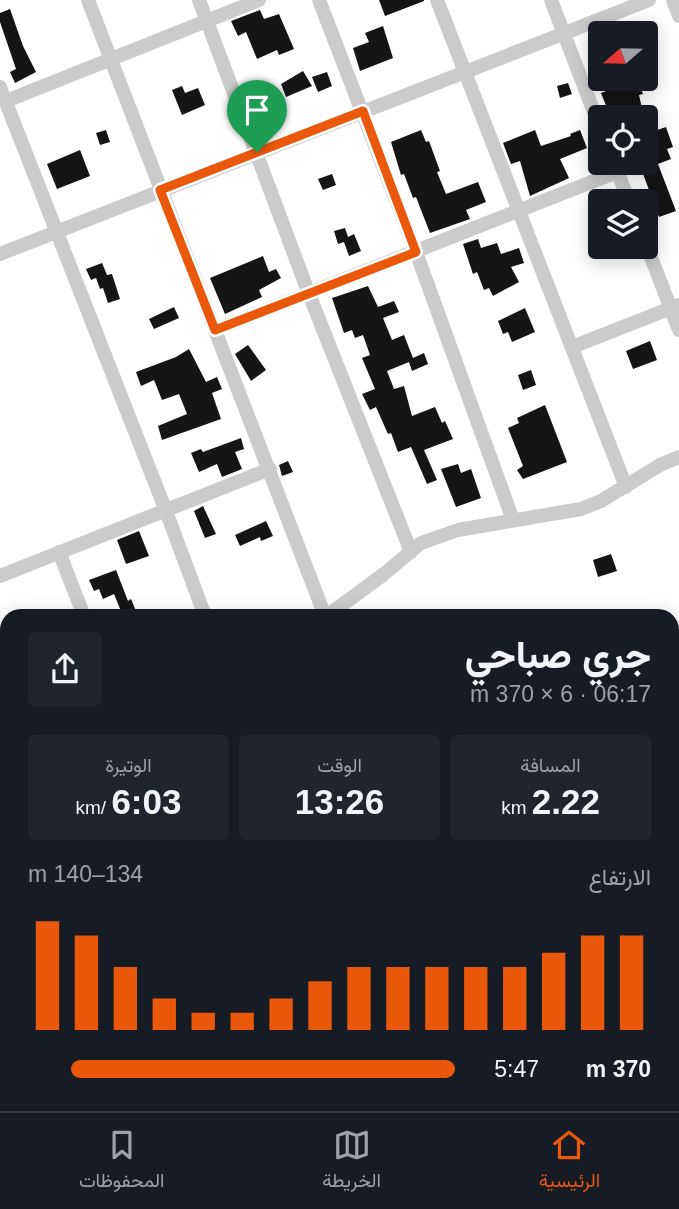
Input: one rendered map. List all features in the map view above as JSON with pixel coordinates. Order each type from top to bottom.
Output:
[{"type":"street","points":[[88,0],[323,609]]},
{"type":"street","points":[[199,0],[309,294],[411,552]]},
{"type":"street","points":[[202,609],[2,93],[110,59],[259,0]]},
{"type":"street","points":[[319,0],[416,252],[513,520]]},
{"type":"street","points":[[437,0],[626,487]]},
{"type":"street","points":[[551,0],[591,105]]},
{"type":"street","points":[[0,254],[649,0]]},
{"type":"street","points":[[673,0],[679,16]]},
{"type":"street","points":[[215,330],[519,211],[598,175]]},
{"type":"street","points":[[653,259],[675,307],[679,330]]},
{"type":"street","points":[[572,347],[675,307]]},
{"type":"street","points":[[335,609],[421,544],[441,535],[581,509],[679,457]]},
{"type":"street","points":[[0,576],[270,469]]},
{"type":"street","points":[[60,552],[81,609]]},
{"type":"building","points":[[379,0],[424,0],[424,1],[385,16]]},
{"type":"building","points":[[10,9],[36,72],[15,83],[10,72],[16,69],[0,22],[0,13]]},
{"type":"building","points":[[260,10],[264,19],[279,14],[294,49],[279,55],[277,50],[257,59],[246,32],[238,36],[231,21]]},
{"type":"building","points":[[383,26],[393,58],[360,71],[353,48],[369,42],[365,33]]},
{"type":"building","points":[[303,71],[312,86],[286,97],[281,84]]},
{"type":"building","points":[[327,72],[332,86],[318,92],[312,77]]},
{"type":"building","points":[[568,83],[572,94],[560,98],[557,86]]},
{"type":"building","points":[[182,86],[185,93],[198,88],[205,105],[182,115],[172,90]]},
{"type":"building","points":[[642,91],[643,94],[639,95],[641,105],[606,105],[601,93]]},
{"type":"building","points":[[666,127],[673,147],[667,149],[671,159],[658,164],[658,130]]},
{"type":"building","points":[[106,130],[110,142],[100,145],[96,133]]},
{"type":"building","points":[[421,130],[426,142],[429,141],[446,194],[478,182],[486,202],[466,210],[470,219],[430,233],[416,197],[413,198],[404,174],[401,175],[391,142]]},
{"type":"building","points":[[535,130],[541,146],[571,136],[570,134],[580,130],[587,148],[560,159],[569,178],[530,196],[520,161],[511,164],[503,143]]},
{"type":"building","points":[[80,150],[90,176],[57,189],[47,164]]},
{"type":"building","points":[[658,164],[676,211],[659,217],[658,189],[649,189],[643,175],[658,175]]},
{"type":"building","points":[[332,174],[336,185],[323,190],[318,179]]},
{"type":"building","points":[[345,228],[348,237],[354,234],[361,251],[349,256],[344,242],[338,244],[334,231]]},
{"type":"building","points":[[478,239],[481,248],[497,243],[501,254],[519,248],[524,263],[511,267],[519,282],[493,296],[489,288],[484,290],[477,272],[473,274],[463,244]]},
{"type":"building","points":[[263,256],[269,272],[276,269],[281,278],[259,290],[262,297],[225,314],[210,278]]},
{"type":"building","points":[[102,263],[107,275],[112,274],[120,299],[108,303],[103,288],[100,289],[96,278],[91,280],[86,269]]},
{"type":"building","points":[[368,286],[378,307],[394,301],[399,312],[383,318],[392,340],[404,335],[413,358],[424,353],[428,364],[412,371],[409,362],[387,371],[394,389],[404,386],[412,416],[435,407],[453,439],[424,450],[437,480],[427,484],[411,447],[398,452],[376,407],[370,410],[362,394],[375,389],[362,358],[370,355],[363,335],[355,338],[352,330],[344,333],[332,298]]},
{"type":"building","points":[[174,307],[179,318],[154,329],[149,319]]},
{"type":"building","points":[[525,308],[535,332],[512,342],[508,332],[503,334],[498,321]]},
{"type":"building","points":[[650,341],[657,360],[633,369],[626,351]]},
{"type":"building","points":[[248,345],[266,370],[251,381],[235,354]]},
{"type":"building","points":[[189,349],[206,382],[217,377],[222,389],[212,393],[221,419],[162,440],[158,426],[187,414],[179,394],[162,400],[154,380],[141,386],[136,372],[176,357]]},
{"type":"building","points":[[531,370],[536,385],[523,390],[518,375]]},
{"type":"building","points":[[545,405],[567,462],[523,479],[517,470],[523,466],[508,428],[519,423],[517,418]]},
{"type":"building","points":[[241,438],[244,449],[235,452],[242,469],[222,477],[217,464],[199,472],[191,453],[201,449],[203,452]]},
{"type":"building","points":[[288,461],[293,472],[282,476],[279,465]]},
{"type":"building","points":[[458,464],[461,473],[471,469],[481,498],[456,507],[441,469]]},
{"type":"building","points":[[203,506],[216,534],[205,538],[194,511]]},
{"type":"building","points":[[266,521],[273,536],[261,541],[260,537],[240,546],[235,535]]},
{"type":"building","points":[[139,531],[149,556],[126,564],[117,540]]},
{"type":"building","points":[[611,554],[617,571],[598,577],[593,560]]},
{"type":"building","points":[[116,570],[128,601],[131,599],[135,609],[120,609],[114,594],[103,599],[99,589],[94,591],[89,580]]},
{"type":"route","points":[[363,111],[416,252],[215,330],[160,190],[257,152],[363,111]]}]
